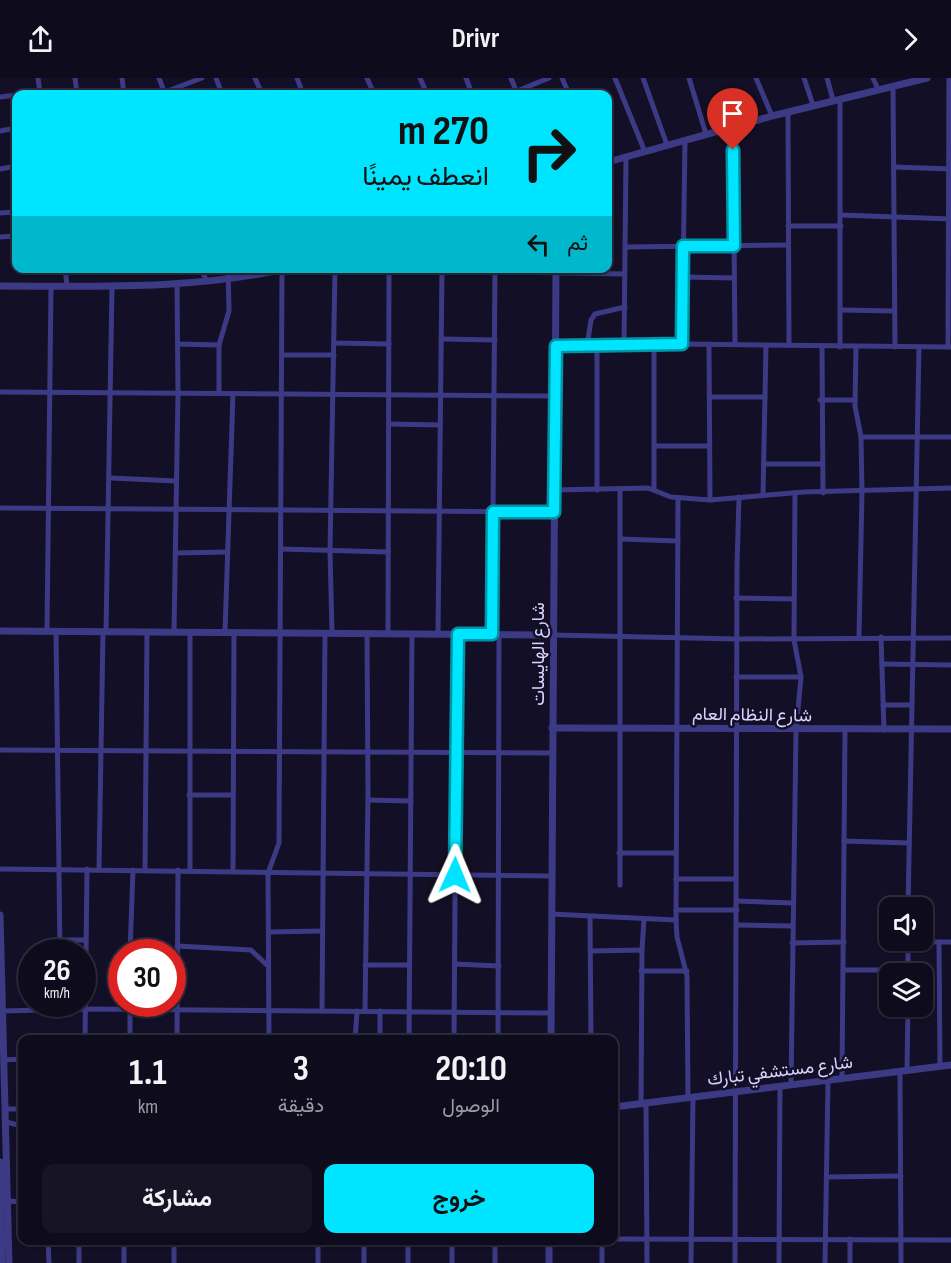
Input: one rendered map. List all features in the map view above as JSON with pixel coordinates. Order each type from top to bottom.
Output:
[{"type":"street","points":[[523,90],[549,78]]},
{"type":"street","points":[[615,78],[645,152]]},
{"type":"street","points":[[643,78],[668,146]]},
{"type":"street","points":[[756,78],[772,116]]},
{"type":"street","points":[[804,78],[813,105]]},
{"type":"street","points":[[826,78],[836,99],[841,215],[840,347]]},
{"type":"street","points":[[873,78],[878,89]]},
{"type":"street","points":[[612,161],[813,105],[927,78]]},
{"type":"street","points":[[556,346],[735,344],[950,347],[949,78]]},
{"type":"street","points":[[173,90],[199,79]]},
{"type":"street","points":[[691,79],[706,134]]},
{"type":"street","points":[[893,86],[895,347]]},
{"type":"street","points":[[789,112],[789,345]]},
{"type":"street","points":[[733,127],[735,344]]},
{"type":"street","points":[[682,344],[685,141]]},
{"type":"street","points":[[624,346],[626,156]]},
{"type":"street","points":[[894,167],[950,169]]},
{"type":"street","points":[[841,215],[951,219]]},
{"type":"street","points":[[788,226],[841,226]]},
{"type":"street","points":[[626,247],[788,245]]},
{"type":"street","points":[[66,273],[67,285]]},
{"type":"street","points":[[203,273],[207,281]]},
{"type":"street","points":[[219,393],[219,345],[229,311],[229,273]]},
{"type":"street","points":[[0,286],[177,283],[261,273]]},
{"type":"street","points":[[269,1035],[268,873],[279,843],[281,394],[285,273]]},
{"type":"street","points":[[322,1011],[322,752],[329,633],[335,273]]},
{"type":"street","points":[[388,633],[389,273]]},
{"type":"street","points":[[438,634],[442,273]]},
{"type":"street","points":[[495,273],[493,512],[499,752],[498,1035]]},
{"type":"street","name":"شارع الهايسات","points":[[551,1035],[556,273]]},
{"type":"street","points":[[602,273],[625,274]]},
{"type":"street","points":[[683,277],[734,278]]},
{"type":"street","points":[[174,632],[178,393],[177,283]]},
{"type":"street","points":[[99,869],[111,478],[112,285]]},
{"type":"street","points":[[51,286],[48,508],[58,749],[60,939]]},
{"type":"street","points":[[587,346],[591,320],[595,314],[625,307]]},
{"type":"street","points":[[841,310],[894,311]]},
{"type":"street","points":[[441,339],[495,340]]},
{"type":"street","points":[[334,343],[389,344]]},
{"type":"street","points":[[178,344],[219,345]]},
{"type":"street","points":[[709,344],[710,500]]},
{"type":"street","points":[[654,345],[654,489]]},
{"type":"street","points":[[764,495],[766,345]]},
{"type":"street","points":[[597,346],[597,490]]},
{"type":"street","points":[[822,346],[820,400],[823,493]]},
{"type":"street","points":[[856,347],[855,400],[861,437],[862,492],[859,637]]},
{"type":"street","points":[[908,897],[919,348]]},
{"type":"street","points":[[282,355],[334,355]]},
{"type":"street","points":[[0,392],[555,396]]},
{"type":"street","points":[[225,632],[226,552],[231,510],[233,394]]},
{"type":"street","points":[[710,396],[765,397]]},
{"type":"street","points":[[820,400],[855,400]]},
{"type":"street","points":[[388,424],[440,424]]},
{"type":"street","points":[[861,437],[951,437]]},
{"type":"street","points":[[655,446],[709,446]]},
{"type":"street","points":[[764,464],[821,464]]},
{"type":"street","points":[[111,478],[176,481]]},
{"type":"street","points":[[554,490],[654,489],[678,498],[710,500],[795,493],[951,488]]},
{"type":"street","points":[[620,489],[618,729],[620,885]]},
{"type":"street","points":[[791,1085],[796,731],[801,677],[794,640],[795,493]]},
{"type":"street","points":[[735,1263],[736,598],[739,497]]},
{"type":"street","points":[[678,498],[676,920],[677,938],[687,971],[691,1263]]},
{"type":"street","points":[[0,508],[554,512]]},
{"type":"street","points":[[621,539],[678,541]]},
{"type":"street","points":[[281,549],[388,552]]},
{"type":"street","points":[[176,554],[226,552]]},
{"type":"street","points":[[736,598],[794,599]]},
{"type":"street","points":[[0,631],[553,634],[794,640],[859,637],[951,638]]},
{"type":"street","points":[[145,870],[147,632]]},
{"type":"street","points":[[190,632],[190,871]]},
{"type":"street","points":[[233,872],[234,632]]},
{"type":"street","points":[[365,1011],[368,800],[367,633]]},
{"type":"street","points":[[409,1035],[412,634]]},
{"type":"street","points":[[454,1035],[458,634]]},
{"type":"street","points":[[881,637],[884,730]]},
{"type":"street","points":[[882,664],[951,665]]},
{"type":"street","points":[[736,677],[801,677]]},
{"type":"street","points":[[883,705],[911,705]]},
{"type":"street","name":"شارع النظام العام","points":[[552,729],[796,731],[951,729]]},
{"type":"street","points":[[842,1078],[845,730]]},
{"type":"street","points":[[0,750],[552,753]]},
{"type":"street","points":[[189,795],[232,795]]},
{"type":"street","points":[[368,800],[411,801]]},
{"type":"street","points":[[844,841],[909,843]]},
{"type":"street","points":[[619,853],[676,853]]},
{"type":"street","points":[[0,869],[552,876]]},
{"type":"street","points":[[86,939],[87,869]]},
{"type":"street","points":[[130,939],[133,870]]},
{"type":"street","points":[[177,939],[178,870]]},
{"type":"street","points":[[676,879],[736,879]]},
{"type":"street","points":[[737,901],[793,903]]},
{"type":"street","points":[[676,910],[737,910]]},
{"type":"street","points":[[551,914],[676,920]]},
{"type":"street","points":[[0,915],[9,1263]]},
{"type":"street","points":[[591,917],[591,1035]]},
{"type":"street","points":[[644,919],[641,971],[647,1263]]},
{"type":"street","points":[[737,925],[793,926]]},
{"type":"street","points":[[269,932],[321,931]]},
{"type":"street","points":[[792,943],[844,942]]},
{"type":"street","points":[[933,942],[951,942]]},
{"type":"street","points":[[939,942],[940,1066]]},
{"type":"street","points":[[186,946],[251,950],[269,966]]},
{"type":"street","points":[[590,951],[642,950]]},
{"type":"street","points":[[455,964],[499,966]]},
{"type":"street","points":[[366,965],[409,965]]},
{"type":"street","points":[[843,970],[879,971]]},
{"type":"street","points":[[641,971],[687,971]]},
{"type":"street","points":[[3,1011],[18,1010]]},
{"type":"street","points":[[186,1011],[551,1013]]},
{"type":"street","points":[[355,1035],[357,1011]]},
{"type":"street","points":[[380,1011],[380,1035]]},
{"type":"street","points":[[85,1017],[85,1035]]},
{"type":"street","points":[[130,1017],[130,1035]]},
{"type":"street","points":[[177,1017],[177,1035]]},
{"type":"street","points":[[901,1263],[901,1176],[907,1017]]},
{"type":"street","points":[[4,1060],[18,1059]]},
{"type":"street","name":"شارع مستشفي تبارك","points":[[618,1107],[951,1065]]},
{"type":"street","points":[[825,1263],[828,1081]]},
{"type":"street","points":[[779,1263],[780,1086]]},
{"type":"street","points":[[6,1108],[18,1109]]},
{"type":"street","points":[[6,1122],[18,1125]]},
{"type":"street","points":[[0,1162],[2,1263]]},
{"type":"street","points":[[827,1177],[901,1176]]},
{"type":"street","points":[[8,1201],[18,1202]]},
{"type":"street","points":[[618,1239],[951,1240]]},
{"type":"street","points":[[850,1239],[850,1263]]},
{"type":"street","points":[[48,1245],[49,1263]]},
{"type":"street","points":[[79,1245],[79,1263]]},
{"type":"street","points":[[124,1245],[124,1263]]},
{"type":"street","points":[[174,1245],[174,1263]]},
{"type":"street","points":[[318,1245],[318,1263]]},
{"type":"street","points":[[364,1245],[364,1263]]},
{"type":"street","points":[[408,1245],[408,1263]]},
{"type":"street","points":[[452,1245],[452,1263]]},
{"type":"street","points":[[495,1245],[495,1263]]},
{"type":"street","points":[[549,1245],[549,1263]]},
{"type":"street","points":[[602,1245],[602,1263]]},
{"type":"route","points":[[455,875],[458,634],[492,634],[493,512],[554,512],[556,346],[682,344],[683,246],[734,246],[733,150]]}]
